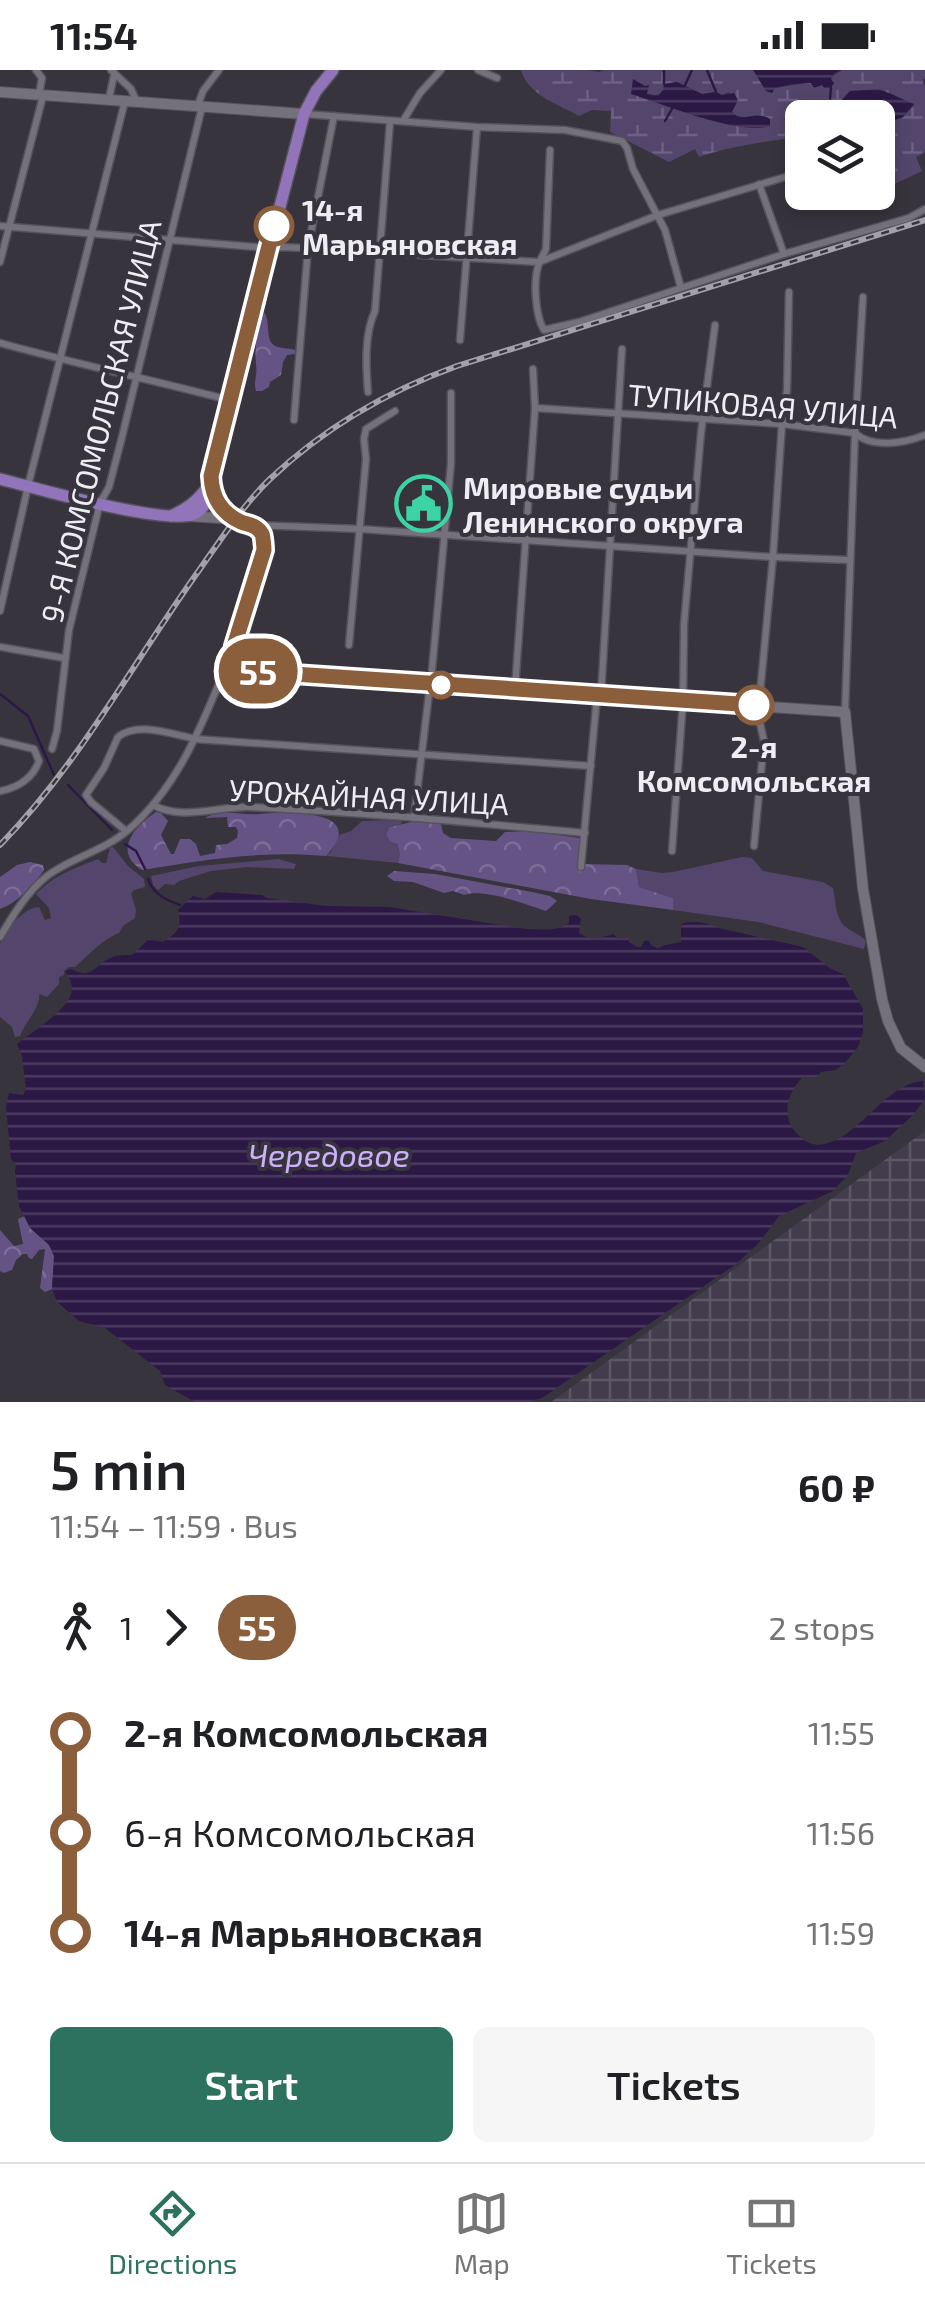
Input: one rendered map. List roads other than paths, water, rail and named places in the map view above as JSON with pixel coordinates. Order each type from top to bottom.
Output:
[{"type":"main road","points":[[0,479],[145,514],[170,516],[200,511],[209,494],[229,400],[304,114],[316,90],[333,70]]},
{"type":"main road","points":[[0,92],[304,114]]},
{"type":"main road","points":[[209,482],[216,512]]},
{"type":"main road","points":[[186,513],[209,482]]},
{"type":"main road","points":[[204,505],[244,522],[264,543],[234,646],[239,664],[264,672],[845,712],[858,855],[882,1000],[901,1048],[925,1067]]},
{"type":"main road","points":[[186,513],[216,512]]},
{"type":"street","points":[[0,262],[4,227],[41,95],[42,78],[36,70]]},
{"type":"street","name":"9-Я КОМСОМОЛЬСКАЯ УЛИЦА","points":[[52,749],[69,630],[100,503],[109,487],[137,376],[204,90],[219,70]]},
{"type":"street","points":[[402,122],[441,70]]},
{"type":"street","points":[[478,70],[496,78]]},
{"type":"street","points":[[109,99],[112,72]]},
{"type":"street","points":[[0,611],[90,235],[130,100],[130,89],[112,72]]},
{"type":"street","points":[[304,114],[565,130],[622,142],[664,230],[681,288]]},
{"type":"street","points":[[294,420],[308,248],[334,116]]},
{"type":"street","points":[[368,392],[370,322],[390,122]]},
{"type":"street","points":[[460,340],[477,127]]},
{"type":"street","points":[[550,150],[546,249],[539,262],[536,312],[544,330],[925,210]]},
{"type":"street","points":[[4,227],[268,248],[539,262],[658,216],[785,177]]},
{"type":"street","points":[[759,184],[784,254]]},
{"type":"street","points":[[754,846],[764,741],[759,706],[788,372],[789,292]]},
{"type":"street","points":[[845,712],[864,297]]},
{"type":"street","points":[[672,851],[684,624],[715,325]]},
{"type":"street","points":[[0,342],[229,400]]},
{"type":"street","points":[[581,868],[599,696],[622,349]]},
{"type":"street","points":[[515,690],[536,408],[533,370]]},
{"type":"street","points":[[432,670],[451,464],[451,392]]},
{"type":"street","name":"ТУПИКОВАЯ УЛИЦА","points":[[536,408],[782,424],[855,432],[870,442],[901,442],[925,434]]},
{"type":"street","points":[[349,644],[366,459],[364,439],[370,424],[394,411]]},
{"type":"street","points":[[244,522],[850,560]]},
{"type":"street","points":[[264,543],[278,527]]},
{"type":"street","points":[[0,936],[27,896],[49,874],[109,843],[153,805],[184,762],[234,646]]},
{"type":"street","points":[[0,647],[64,658]]},
{"type":"street","points":[[224,671],[239,664]]},
{"type":"street","points":[[414,818],[430,684]]},
{"type":"street","points":[[126,831],[86,795],[122,732],[150,730],[195,739],[591,766]]},
{"type":"street","points":[[0,740],[34,749],[38,755],[38,766],[31,776],[0,791]]},
{"type":"street","name":"УРОЖАЙНАЯ УЛИЦА","points":[[153,805],[165,812],[247,807],[585,833]]},
{"type":"water","points":[[753,70],[842,70],[834,73],[831,88],[792,84],[775,88],[772,93],[766,91]]},
{"type":"water","points":[[633,79],[649,85],[647,94],[658,96],[664,84],[677,82],[702,94],[734,93],[738,100],[732,112],[736,116],[764,116],[770,119],[770,126],[721,123],[631,94]]},
{"type":"water","points":[[879,89],[914,104],[895,120],[895,100],[842,100],[850,91]]},
{"type":"water","name":"Чередовое","points":[[216,892],[326,906],[389,907],[526,929],[560,928],[569,923],[569,916],[576,914],[581,919],[579,932],[583,935],[595,938],[614,934],[617,939],[628,938],[637,947],[648,940],[658,948],[681,942],[681,924],[695,922],[803,947],[843,974],[863,1009],[863,1032],[858,1047],[844,1064],[816,1077],[803,1077],[792,1091],[788,1116],[795,1131],[809,1143],[824,1144],[850,1131],[910,1084],[923,1081],[925,1099],[885,1141],[856,1153],[848,1175],[833,1191],[779,1216],[758,1244],[736,1264],[542,1398],[528,1402],[195,1402],[165,1385],[160,1371],[105,1328],[79,1321],[57,1302],[52,1289],[54,1256],[49,1245],[30,1228],[19,1206],[6,1107],[9,1093],[23,1095],[26,1089],[17,1044],[68,1001],[72,988],[65,971],[89,972],[113,957],[132,955],[149,939],[163,942],[178,929],[178,910],[193,896],[205,899]]},
{"type":"waterway","points":[[664,70],[664,84]]},
{"type":"waterway","points":[[685,85],[692,70]]},
{"type":"waterway","points":[[707,70],[716,92]]},
{"type":"waterway","points":[[830,98],[831,88]]},
{"type":"waterway","points":[[665,121],[673,107]]},
{"type":"waterway","points":[[0,694],[28,716],[54,775]]},
{"type":"waterway","points":[[68,785],[112,830]]},
{"type":"waterway","points":[[125,844],[136,851],[145,869]]},
{"type":"waterway","points":[[148,879],[161,896],[180,905]]},
{"type":"railway","points":[[0,845],[81,746],[242,511],[270,479],[335,427],[382,399],[457,366],[925,220]]},
{"type":"place","name":"14-я Марьяновская","points":[[274,226]]},
{"type":"place","name":"Мировые судьи Ленинского округа","points":[[424,504]]},
{"type":"place","name":"2-я Комсомольская","points":[[754,705]]}]
